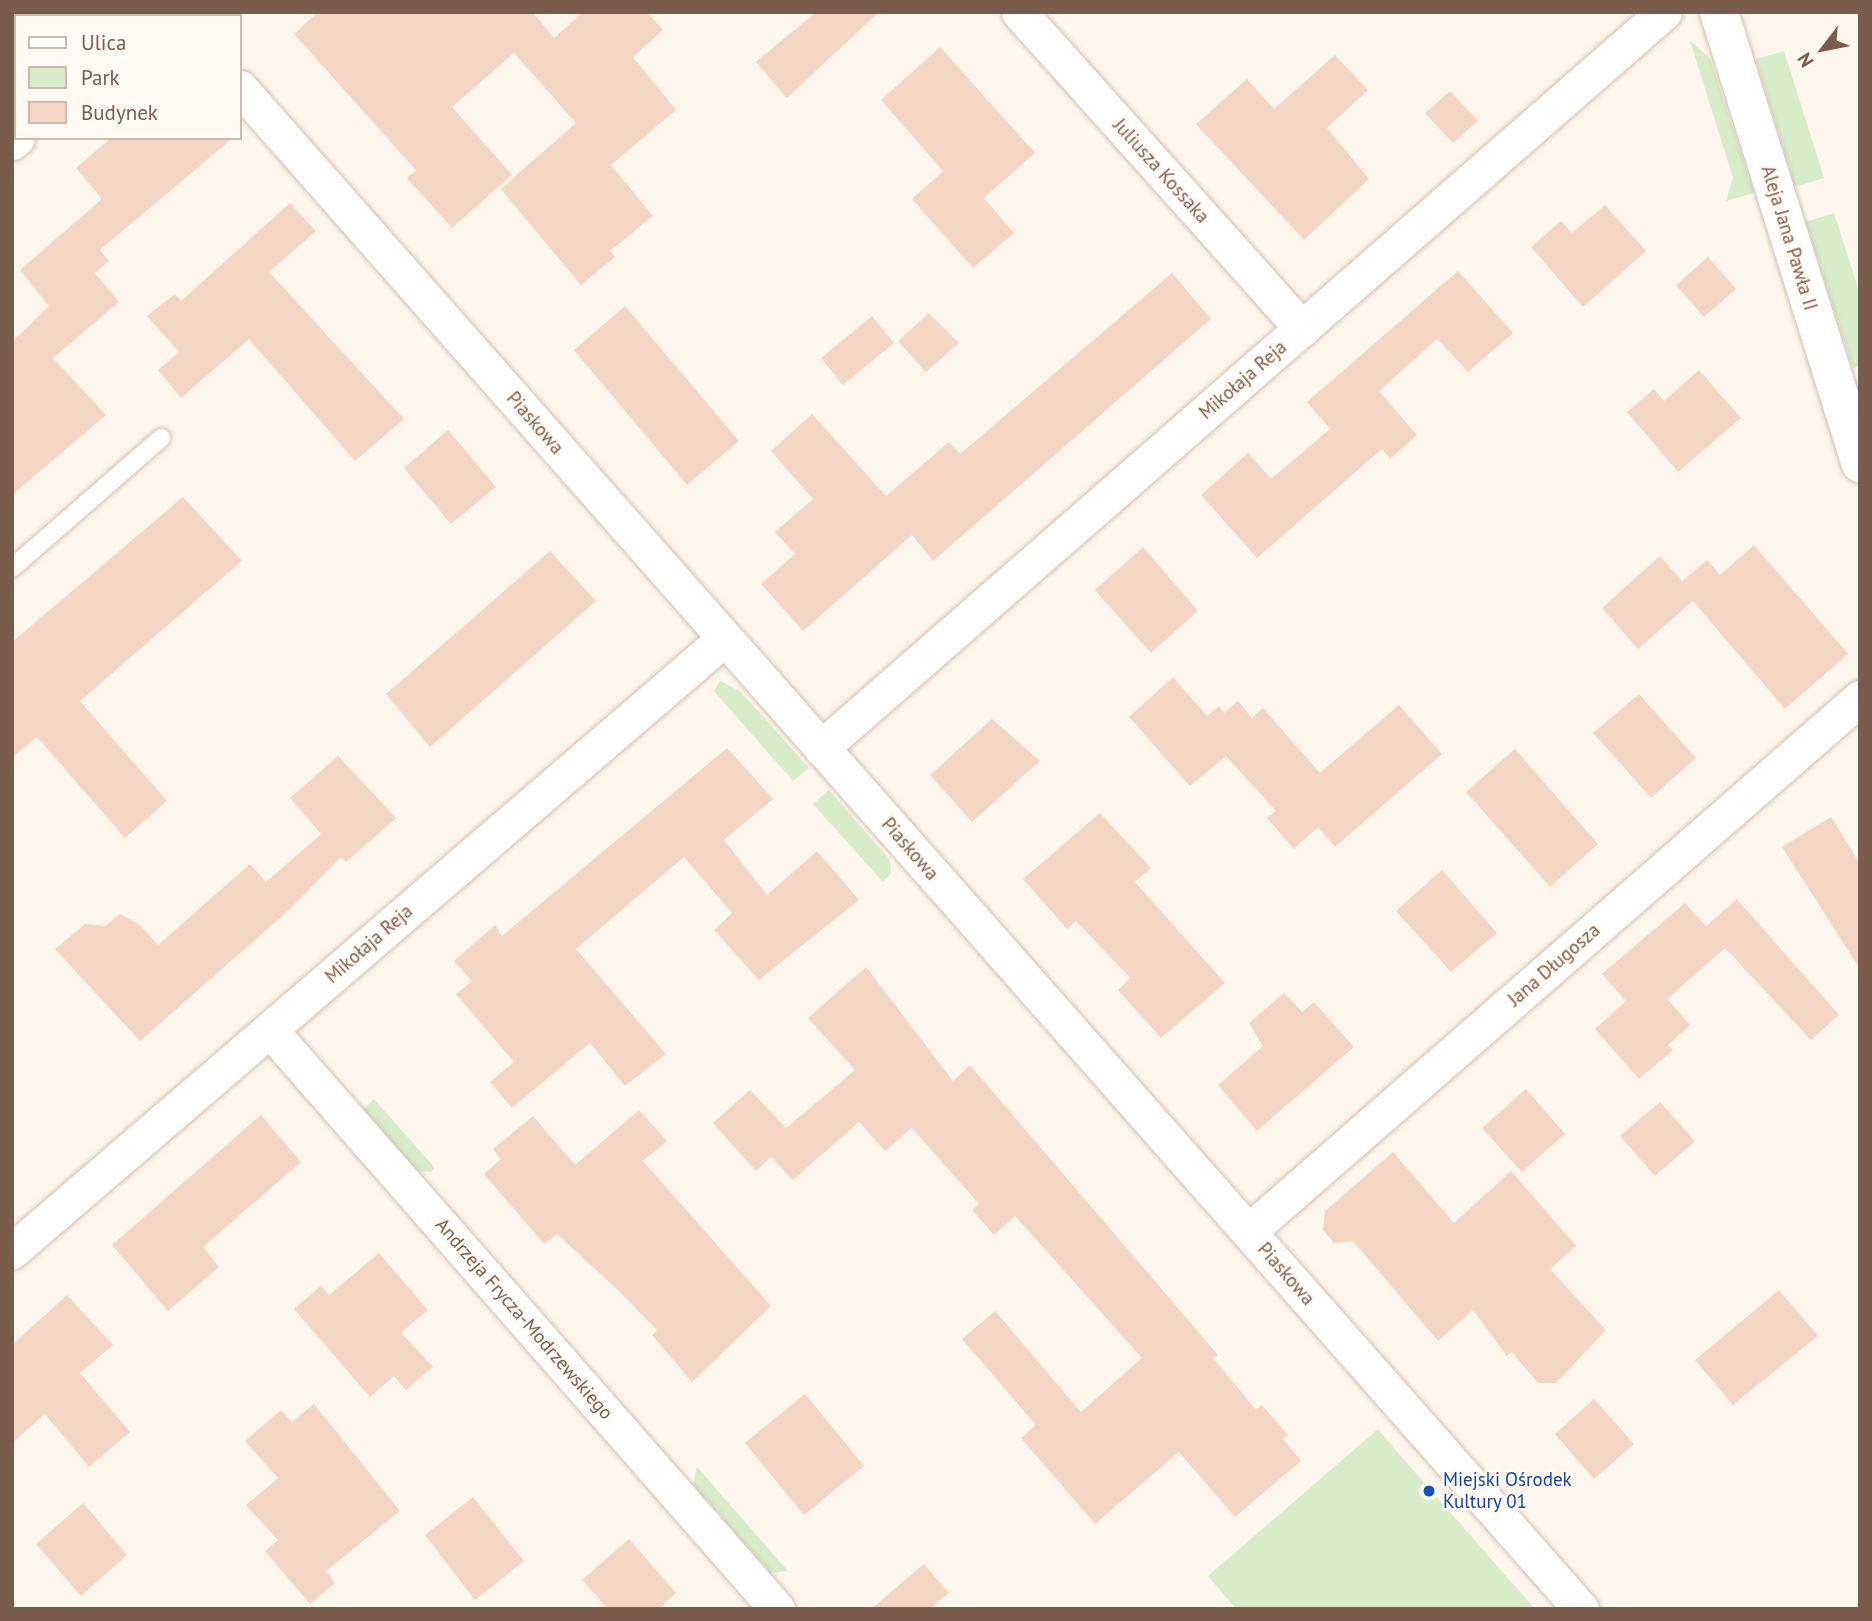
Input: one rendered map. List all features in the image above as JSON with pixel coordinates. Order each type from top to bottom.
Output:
[{"type":"street","name":"Juliusza Kossaka","points":[[1019,12],[1302,329]]},
{"type":"street","name":"Mikołaja Reja","points":[[821,748],[1664,12]]},
{"type":"street","name":"Aleja Jana Pawła II","points":[[1719,12],[1860,463]]},
{"type":"street","name":"Piaskowa","points":[[242,90],[1581,1609]]},
{"type":"street","name":"Mikołaja Reja","points":[[12,1251],[724,638]]},
{"type":"street","name":"Jana Długosza","points":[[1249,1231],[1860,698]]},
{"type":"street","name":"Andrzeja Frycza-Modrzewskiego","points":[[270,1030],[777,1609]]},
{"type":"lane","points":[[12,568],[161,438]]},
{"type":"green space","points":[[1690,41],[1710,58],[1754,193],[1726,201],[1733,178]]},
{"type":"green space","points":[[1784,51],[1824,178],[1795,187],[1756,59]]},
{"type":"green space","points":[[1834,213],[1860,294],[1860,366],[1853,368],[1806,222]]},
{"type":"green space","points":[[720,681],[740,691],[809,768],[793,781],[714,691]]},
{"type":"green space","points":[[829,790],[890,860],[891,873],[883,882],[813,804]]},
{"type":"green space","points":[[374,1099],[435,1168],[431,1172],[417,1171],[363,1110]]},
{"type":"green space","points":[[1378,1429],[1535,1609],[1236,1609],[1208,1576]]},
{"type":"green space","points":[[697,1467],[788,1571],[771,1573],[693,1484]]},
{"type":"building","points":[[318,12],[533,12],[554,38],[583,12],[647,12],[663,30],[633,57],[676,110],[611,165],[653,216],[610,251],[615,257],[581,285],[501,189],[576,123],[514,53],[452,107],[512,175],[452,228],[407,178],[416,170],[294,34]]},
{"type":"building","points":[[816,12],[879,12],[787,98],[756,62]]},
{"type":"building","points":[[940,47],[1035,153],[984,198],[1014,233],[973,268],[912,199],[943,171],[881,100]]},
{"type":"building","points":[[1335,55],[1368,90],[1327,128],[1369,179],[1304,240],[1196,124],[1247,79],[1274,109]]},
{"type":"building","points":[[1450,91],[1478,121],[1453,143],[1425,113]]},
{"type":"building","points":[[109,140],[231,140],[100,250],[109,261],[95,273],[119,302],[53,358],[106,415],[12,495],[12,342],[49,306],[20,270],[102,199],[76,168]]},
{"type":"building","points":[[290,203],[316,231],[269,272],[404,419],[355,461],[249,339],[181,398],[158,370],[179,352],[147,316],[175,294],[181,301]]},
{"type":"building","points":[[1605,205],[1646,251],[1583,307],[1531,247],[1561,221],[1572,233]]},
{"type":"building","points":[[1708,257],[1736,289],[1704,317],[1676,285]]},
{"type":"building","points":[[1458,271],[1513,333],[1468,372],[1437,339],[1379,391],[1417,435],[1390,459],[1382,449],[1257,558],[1201,495],[1248,453],[1271,479],[1330,429],[1307,402]]},
{"type":"building","points":[[1172,273],[1211,319],[933,561],[912,535],[803,631],[761,584],[795,554],[775,532],[813,499],[771,451],[812,414],[886,496],[949,442],[960,454]]},
{"type":"building","points":[[625,306],[739,441],[687,485],[574,350]]},
{"type":"building","points":[[929,313],[959,343],[926,372],[898,341]]},
{"type":"building","points":[[872,316],[894,343],[843,385],[821,358]]},
{"type":"building","points":[[1699,370],[1741,418],[1678,472],[1627,412],[1654,389],[1664,401]]},
{"type":"building","points":[[448,430],[496,487],[451,524],[404,468]]},
{"type":"building","points":[[183,497],[242,561],[80,701],[167,801],[125,838],[37,737],[12,758],[12,642]]},
{"type":"building","points":[[1754,545],[1848,654],[1785,709],[1693,601],[1638,649],[1602,608],[1660,556],[1682,581],[1707,560],[1720,575]]},
{"type":"building","points":[[1143,547],[1198,611],[1151,653],[1095,590]]},
{"type":"building","points":[[550,551],[596,601],[430,747],[386,694]]},
{"type":"building","points":[[1173,677],[1207,716],[1219,706],[1224,713],[1238,701],[1252,718],[1263,708],[1320,773],[1399,705],[1442,754],[1335,847],[1318,827],[1294,849],[1267,818],[1276,811],[1226,756],[1190,786],[1129,717]]},
{"type":"building","points":[[1639,694],[1696,758],[1651,798],[1593,733]]},
{"type":"building","points":[[992,719],[1040,761],[972,822],[930,775]]},
{"type":"building","points":[[727,748],[773,799],[724,840],[767,895],[817,851],[859,900],[759,980],[714,930],[732,913],[684,857],[576,949],[666,1054],[625,1086],[590,1043],[512,1108],[490,1082],[514,1062],[456,994],[472,981],[454,961],[495,925],[502,936]]},
{"type":"building","points":[[1515,749],[1598,844],[1550,887],[1466,792]]},
{"type":"building","points":[[338,756],[396,818],[346,862],[341,857],[290,909],[140,1041],[55,949],[85,924],[105,926],[120,914],[139,924],[158,945],[250,864],[266,882],[321,834],[290,798]]},
{"type":"building","points":[[1100,813],[1151,868],[1135,882],[1225,983],[1161,1038],[1118,990],[1130,978],[1076,921],[1067,929],[1023,879]]},
{"type":"building","points":[[1831,817],[1860,864],[1860,969],[1782,847]]},
{"type":"building","points":[[1442,870],[1497,933],[1451,972],[1396,911]]},
{"type":"building","points":[[1737,899],[1839,1015],[1811,1040],[1725,948],[1667,999],[1690,1025],[1668,1045],[1673,1050],[1639,1079],[1595,1029],[1626,1001],[1602,974],[1685,903],[1706,926]]},
{"type":"building","points":[[866,967],[953,1081],[970,1065],[1218,1355],[1213,1358],[1256,1410],[1262,1405],[1288,1435],[1283,1439],[1301,1461],[1235,1517],[1179,1452],[1095,1524],[1021,1438],[1036,1425],[962,1339],[995,1311],[1081,1412],[1142,1358],[1015,1216],[994,1235],[972,1210],[979,1204],[912,1128],[885,1151],[859,1122],[793,1180],[771,1157],[756,1171],[713,1123],[750,1090],[786,1128],[855,1070],[808,1018]]},
{"type":"building","points":[[1284,993],[1302,1012],[1314,1002],[1354,1047],[1257,1131],[1218,1085],[1263,1046],[1249,1023]]},
{"type":"building","points":[[1526,1089],[1565,1134],[1522,1172],[1482,1128]]},
{"type":"building","points":[[1660,1102],[1695,1141],[1655,1176],[1620,1136]]},
{"type":"building","points":[[639,1110],[667,1141],[643,1161],[771,1306],[692,1382],[652,1335],[657,1330],[619,1291],[557,1234],[544,1244],[484,1174],[501,1159],[493,1149],[533,1116],[575,1165]]},
{"type":"building","points":[[261,1115],[301,1162],[203,1247],[219,1267],[168,1311],[112,1245]]},
{"type":"building","points":[[1393,1152],[1454,1223],[1511,1171],[1576,1246],[1550,1269],[1606,1330],[1556,1383],[1538,1383],[1512,1352],[1507,1356],[1473,1310],[1438,1341],[1353,1241],[1334,1243],[1323,1230],[1325,1211]]},
{"type":"building","points":[[379,1253],[428,1310],[401,1333],[433,1367],[406,1390],[394,1376],[370,1397],[294,1309],[321,1286],[329,1295]]},
{"type":"building","points":[[1779,1290],[1818,1336],[1733,1405],[1695,1360]]},
{"type":"building","points":[[67,1295],[113,1345],[80,1373],[130,1432],[89,1467],[45,1414],[12,1443],[12,1345]]},
{"type":"building","points":[[805,1394],[864,1466],[804,1515],[745,1443]]},
{"type":"building","points":[[1594,1399],[1634,1444],[1594,1479],[1555,1434]]},
{"type":"building","points":[[314,1404],[400,1511],[326,1571],[335,1583],[310,1604],[265,1551],[278,1540],[246,1505],[278,1478],[245,1441],[281,1410],[292,1422]]},
{"type":"building","points":[[473,1497],[524,1561],[475,1600],[425,1535]]},
{"type":"building","points":[[83,1503],[127,1555],[81,1596],[36,1544]]},
{"type":"building","points":[[629,1539],[676,1593],[659,1609],[608,1609],[582,1580]]},
{"type":"building","points":[[924,1564],[949,1593],[930,1609],[871,1609]]},
{"type":"place","name":"Miejski Ośrodek Kultury 01","points":[[1429,1491]]}]
